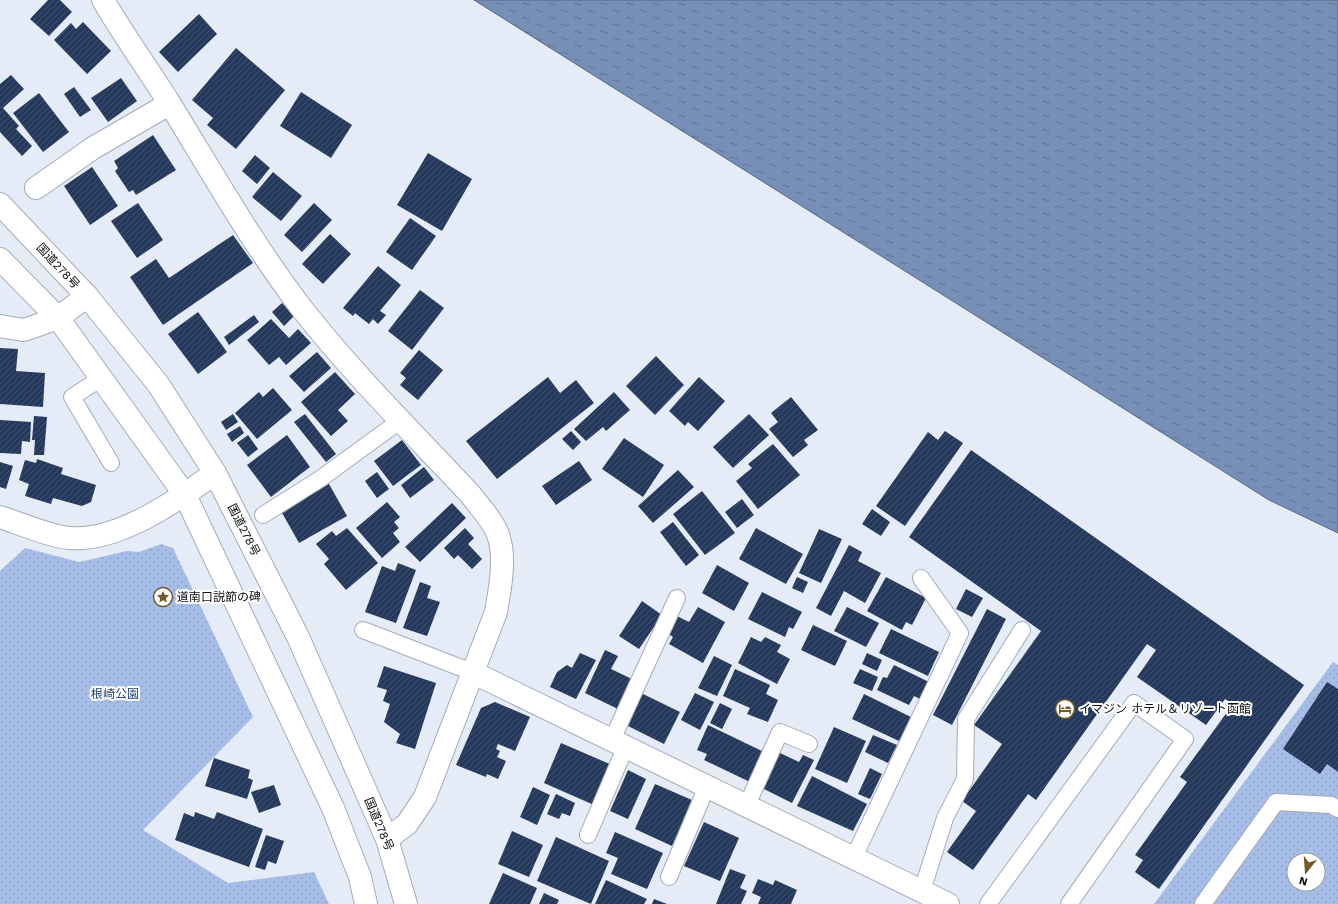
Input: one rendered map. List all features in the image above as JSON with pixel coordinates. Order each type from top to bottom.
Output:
[{"type":"main road","points":[[103,0],[126,40],[170,104],[209,171],[275,272],[329,342],[470,494],[482,509],[497,533],[501,565],[501,585],[496,612],[472,672],[426,797],[407,824],[387,839]]},
{"type":"main road","points":[[36,188],[93,148],[170,104]]},
{"type":"main road","name":"国道278号","points":[[0,204],[87,296],[158,384],[215,473],[298,637],[387,839],[406,904]]},
{"type":"main road","points":[[0,259],[58,318],[100,379],[185,495],[332,808],[360,877],[366,904]]},
{"type":"main road","points":[[0,326],[23,330],[58,318],[87,296]]},
{"type":"main road","points":[[0,517],[70,538],[107,535],[160,510],[185,495],[215,473]]},
{"type":"main road","points":[[472,672],[948,904]]},
{"type":"lane","points":[[100,379],[72,397],[111,463]]},
{"type":"lane","points":[[263,515],[320,479],[401,420]]},
{"type":"lane","points":[[854,857],[960,633],[921,578]]},
{"type":"lane","points":[[588,835],[619,743],[677,598]]},
{"type":"lane","points":[[363,630],[472,672]]},
{"type":"lane","points":[[922,891],[945,818],[965,779],[966,719],[1022,630]]},
{"type":"lane","points":[[988,904],[1134,703],[1185,739],[1070,904]]},
{"type":"lane","points":[[747,805],[780,732],[809,744]]},
{"type":"lane","points":[[669,876],[707,786]]},
{"type":"lane","points":[[1203,904],[1276,802],[1331,805],[1338,809]]},
{"type":"green space","name":"根崎公園","points":[[161,544],[173,548],[253,717],[143,830],[228,883],[314,872],[329,904],[0,904],[0,571],[25,548],[79,562],[127,551],[139,552]]},
{"type":"green space","points":[[1333,662],[1338,665],[1338,904],[1154,904]]},
{"type":"water","points":[[474,0],[1338,0],[1338,533],[1269,500]]},
{"type":"building","points":[[48,0],[60,0],[72,12],[49,36],[30,19]]},
{"type":"building","points":[[199,14],[217,34],[178,72],[159,52]]},
{"type":"building","points":[[83,22],[111,51],[87,74],[54,40],[71,23],[76,29]]},
{"type":"building","points":[[236,48],[285,90],[236,149],[207,125],[213,118],[192,100]]},
{"type":"building","points":[[11,75],[24,89],[3,108],[19,126],[16,129],[32,146],[22,156],[0,132],[0,84]]},
{"type":"building","points":[[121,78],[137,101],[108,122],[91,98]]},
{"type":"building","points":[[74,87],[91,110],[80,117],[64,94]]},
{"type":"building","points":[[301,92],[352,125],[331,158],[280,126]]},
{"type":"building","points":[[39,93],[69,132],[43,152],[13,113]]},
{"type":"building","points":[[153,135],[176,170],[136,195],[133,190],[129,192],[115,171],[118,168],[114,161]]},
{"type":"building","points":[[428,153],[472,179],[442,231],[397,205]]},
{"type":"building","points":[[255,155],[270,168],[257,184],[242,171]]},
{"type":"building","points":[[92,167],[118,206],[90,225],[64,186]]},
{"type":"building","points":[[273,172],[302,196],[281,221],[252,197]]},
{"type":"building","points":[[138,203],[163,240],[137,258],[111,221]]},
{"type":"building","points":[[314,203],[332,220],[302,252],[284,235]]},
{"type":"building","points":[[410,218],[436,236],[412,270],[386,252]]},
{"type":"building","points":[[330,234],[351,254],[323,284],[302,264]]},
{"type":"building","points":[[233,235],[253,263],[163,325],[130,277],[156,259],[169,278]]},
{"type":"building","points":[[378,266],[401,285],[380,311],[386,315],[378,324],[373,319],[369,324],[355,313],[353,316],[343,308]]},
{"type":"building","points":[[420,290],[444,308],[412,350],[388,331]]},
{"type":"building","points":[[282,303],[294,316],[284,326],[272,312]]},
{"type":"building","points":[[198,312],[227,352],[198,374],[168,334]]},
{"type":"building","points":[[254,315],[259,322],[229,345],[224,337]]},
{"type":"building","points":[[271,319],[289,338],[298,329],[311,343],[286,365],[279,357],[269,365],[247,340]]},
{"type":"building","points":[[0,348],[18,349],[16,371],[45,373],[43,407],[0,404]]},
{"type":"building","points":[[419,350],[443,370],[418,400],[400,385],[406,378],[400,373]]},
{"type":"building","points":[[317,352],[331,368],[304,392],[289,376]]},
{"type":"building","points":[[656,356],[684,385],[655,415],[626,386]]},
{"type":"building","points":[[335,372],[355,394],[338,410],[348,421],[331,436],[301,402]]},
{"type":"building","points":[[548,377],[560,393],[576,380],[594,403],[497,479],[466,441]]},
{"type":"building","points":[[699,377],[725,401],[698,431],[688,422],[685,426],[669,411]]},
{"type":"building","points":[[273,388],[292,410],[257,439],[235,413],[259,392],[263,397]]},
{"type":"building","points":[[614,392],[630,410],[606,431],[603,427],[586,441],[574,429]]},
{"type":"building","points":[[791,397],[818,430],[804,440],[808,445],[793,457],[769,429],[778,422],[771,413]]},
{"type":"building","points":[[233,414],[238,422],[226,430],[221,422]]},
{"type":"building","points":[[305,414],[336,454],[326,462],[294,422]]},
{"type":"building","points":[[749,414],[769,435],[733,468],[713,447]]},
{"type":"building","points":[[34,416],[47,417],[44,455],[34,455],[35,440],[32,440]]},
{"type":"building","points":[[0,420],[31,422],[30,442],[22,441],[21,454],[0,453]]},
{"type":"building","points":[[240,426],[244,433],[232,442],[227,434]]},
{"type":"building","points":[[571,431],[581,442],[573,450],[562,439]]},
{"type":"building","points":[[945,431],[963,443],[905,526],[876,506],[928,432],[938,440]]},
{"type":"building","points":[[248,435],[258,449],[248,457],[237,443]]},
{"type":"building","points":[[287,435],[310,467],[271,497],[247,465]]},
{"type":"building","points":[[624,438],[664,465],[643,497],[602,469]]},
{"type":"building","points":[[402,440],[421,465],[393,486],[374,461]]},
{"type":"building","points":[[773,444],[800,475],[758,509],[736,481],[752,468],[748,464]]},
{"type":"building","points":[[971,450],[1304,685],[1159,889],[1135,872],[1143,860],[1135,855],[1187,782],[1180,777],[1233,704],[1225,699],[1206,725],[1137,677],[1156,650],[1147,644],[1036,800],[1028,794],[973,870],[947,852],[976,811],[962,801],[1002,744],[974,725],[1041,631],[909,537]]},
{"type":"building","points":[[37,459],[63,468],[61,474],[96,485],[91,502],[82,506],[53,498],[51,504],[25,496],[29,484],[19,480],[25,460],[36,463]]},
{"type":"building","points":[[579,461],[592,480],[556,505],[542,486]]},
{"type":"building","points":[[0,462],[13,466],[6,489],[0,487]]},
{"type":"building","points":[[424,467],[434,480],[410,498],[401,485]]},
{"type":"building","points":[[678,470],[694,487],[653,523],[638,506]]},
{"type":"building","points":[[377,472],[389,489],[377,498],[365,481]]},
{"type":"building","points":[[329,484],[347,516],[299,543],[281,511]]},
{"type":"building","points":[[702,491],[735,533],[705,555],[673,514]]},
{"type":"building","points":[[742,499],[754,515],[737,528],[725,512]]},
{"type":"building","points":[[387,502],[400,517],[394,522],[399,528],[393,533],[400,542],[382,558],[356,528]]},
{"type":"building","points":[[452,503],[466,518],[420,562],[405,547]]},
{"type":"building","points":[[872,509],[890,522],[881,536],[862,524]]},
{"type":"building","points":[[673,522],[699,555],[686,566],[660,532]]},
{"type":"building","points":[[347,528],[378,563],[346,590],[324,564],[329,559],[316,544],[332,531],[336,536]]},
{"type":"building","points":[[465,528],[474,538],[468,544],[482,559],[472,569],[458,555],[454,559],[444,548]]},
{"type":"building","points":[[756,528],[803,554],[786,584],[739,559]]},
{"type":"building","points":[[819,529],[842,539],[821,583],[799,573]]},
{"type":"building","points":[[849,545],[862,552],[858,561],[881,573],[865,603],[844,591],[831,616],[816,608]]},
{"type":"building","points":[[398,563],[416,570],[396,623],[365,612],[382,566],[395,571]]},
{"type":"building","points":[[717,565],[749,583],[734,611],[702,593]]},
{"type":"building","points":[[797,577],[808,582],[803,593],[792,588]]},
{"type":"building","points":[[886,577],[926,598],[912,625],[906,622],[902,630],[867,611]]},
{"type":"building","points":[[420,582],[431,586],[427,598],[440,602],[427,636],[403,628]]},
{"type":"building","points":[[966,589],[983,598],[972,617],[956,609]]},
{"type":"building","points":[[762,592],[802,612],[793,629],[789,627],[785,637],[748,619]]},
{"type":"building","points":[[642,601],[662,615],[639,649],[619,636]]},
{"type":"building","points":[[698,607],[725,622],[703,663],[669,644],[673,637],[667,633],[677,616],[689,622]]},
{"type":"building","points":[[847,607],[879,623],[866,647],[834,631]]},
{"type":"building","points":[[987,609],[1006,619],[952,725],[933,715]]},
{"type":"building","points":[[813,625],[847,641],[835,666],[801,650]]},
{"type":"building","points":[[891,629],[939,652],[928,676],[879,653]]},
{"type":"building","points":[[751,637],[761,642],[765,637],[781,645],[777,652],[790,659],[777,684],[738,663]]},
{"type":"building","points":[[605,650],[618,656],[611,669],[634,680],[620,710],[585,693]]},
{"type":"building","points":[[580,653],[596,660],[576,699],[550,687],[557,672],[567,665],[572,668]]},
{"type":"building","points":[[867,653],[882,660],[877,671],[862,664]]},
{"type":"building","points":[[714,656],[732,665],[717,696],[698,688]]},
{"type":"building","points":[[894,665],[929,682],[920,699],[914,696],[909,705],[877,690],[883,677],[887,678]]},
{"type":"building","points":[[384,666],[436,683],[415,749],[396,743],[400,734],[384,722],[390,704],[383,701],[387,690],[377,687]]},
{"type":"building","points":[[735,669],[770,685],[766,694],[778,700],[768,722],[747,714],[750,708],[723,696]]},
{"type":"building","points":[[860,669],[878,677],[872,691],[853,683]]},
{"type":"building","points":[[1327,682],[1338,689],[1338,772],[1327,764],[1320,774],[1283,749]]},
{"type":"building","points":[[641,693],[680,712],[664,744],[626,725]]},
{"type":"building","points":[[695,693],[714,702],[700,730],[681,720]]},
{"type":"building","points":[[864,694],[911,717],[899,741],[852,719]]},
{"type":"building","points":[[495,702],[530,717],[515,751],[498,744],[496,749],[500,751],[497,757],[506,761],[498,779],[487,774],[486,777],[456,765],[481,708]]},
{"type":"building","points":[[720,703],[732,709],[722,729],[710,723]]},
{"type":"building","points":[[708,725],[764,752],[750,782],[704,760],[707,754],[697,750]]},
{"type":"building","points":[[834,727],[866,741],[847,783],[815,769]]},
{"type":"building","points":[[873,735],[897,745],[888,763],[865,752]]},
{"type":"building","points":[[561,743],[612,765],[594,805],[544,783]]},
{"type":"building","points":[[780,753],[799,762],[803,755],[814,760],[792,803],[762,788]]},
{"type":"building","points":[[214,758],[250,770],[248,778],[253,780],[247,799],[205,786]]},
{"type":"building","points":[[870,768],[882,774],[870,799],[858,794]]},
{"type":"building","points":[[628,770],[646,779],[628,819],[610,811]]},
{"type":"building","points":[[812,776],[867,804],[853,831],[797,806]]},
{"type":"building","points":[[655,784],[692,800],[672,846],[635,829]]},
{"type":"building","points":[[274,785],[281,805],[259,813],[251,792]]},
{"type":"building","points":[[533,787],[550,795],[537,825],[520,817]]},
{"type":"building","points":[[556,794],[575,803],[570,816],[562,813],[559,819],[547,814]]},
{"type":"building","points":[[195,812],[214,819],[217,812],[263,829],[249,867],[175,840],[184,813],[194,817]]},
{"type":"building","points":[[704,822],[739,838],[720,881],[684,866]]},
{"type":"building","points":[[512,831],[543,845],[529,877],[498,864]]},
{"type":"building","points":[[615,832],[663,853],[647,889],[611,874],[618,858],[606,853]]},
{"type":"building","points":[[266,835],[284,841],[276,864],[268,861],[265,870],[255,867]]},
{"type":"building","points":[[556,837],[609,861],[591,904],[537,881]]},
{"type":"building","points":[[730,869],[746,875],[740,888],[747,891],[741,904],[716,904]]},
{"type":"building","points":[[503,873],[537,888],[530,904],[489,904]]},
{"type":"building","points":[[758,879],[773,885],[775,880],[797,890],[791,904],[758,904],[761,897],[752,893]]},
{"type":"building","points":[[606,880],[647,899],[644,904],[595,904]]},
{"type":"building","points":[[544,893],[559,900],[557,904],[539,904]]},
{"type":"building","points":[[654,899],[667,904],[652,904]]},
{"type":"place","name":"道南口説節の碑","points":[[163,597]]},
{"type":"place","name":"イマジン ホテル＆リゾート函館","points":[[1065,709]]}]
